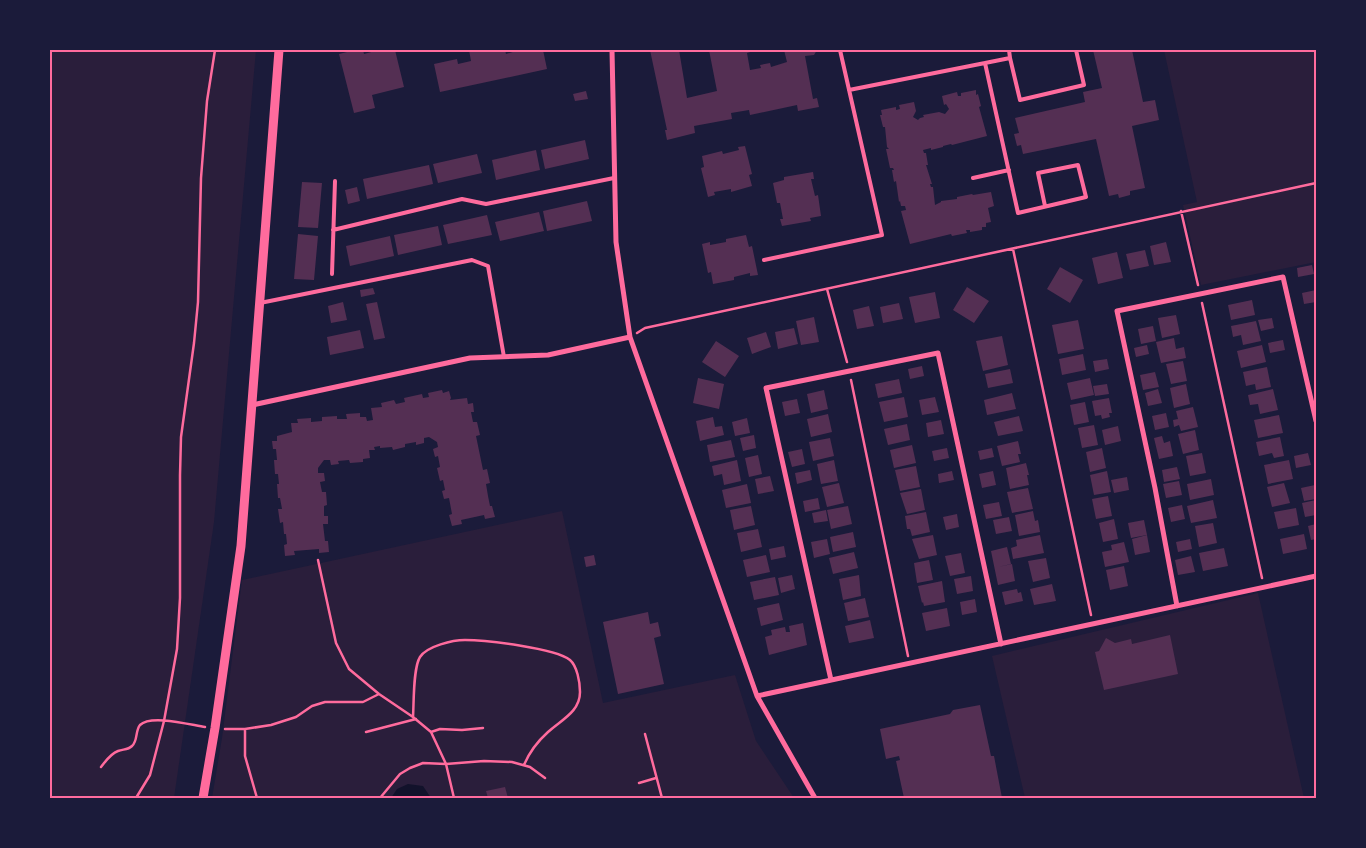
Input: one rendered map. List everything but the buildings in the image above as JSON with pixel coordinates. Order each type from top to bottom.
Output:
[{"type":"street","points":[[202,798],[215,728],[240,546],[279,50]]},
{"type":"street","points":[[612,50],[616,242],[630,337],[757,696],[815,798]]},
{"type":"street","points":[[1177,606],[1155,488],[1117,312],[1283,277],[1316,421]]},
{"type":"street","points":[[252,406],[470,358],[548,356],[630,337]]},
{"type":"street","points":[[831,680],[766,388],[849,370],[938,353],[1001,644]]},
{"type":"street","points":[[757,696],[1316,576]]},
{"type":"lane","points":[[764,260],[882,235],[840,50]]},
{"type":"lane","points":[[1009,50],[1020,100],[1084,85],[1076,50]]},
{"type":"lane","points":[[849,90],[1010,58]]},
{"type":"lane","points":[[985,63],[1018,213],[1086,197],[1078,165],[1038,173],[1045,206]]},
{"type":"lane","points":[[973,178],[1009,170]]},
{"type":"lane","points":[[333,230],[462,200],[486,204],[614,178]]},
{"type":"lane","points":[[332,274],[335,180]]},
{"type":"lane","points":[[260,303],[472,260],[488,266],[504,357]]},
{"type":"path","points":[[136,798],[150,775],[164,720],[176,649],[180,598],[180,475],[182,437],[198,302],[201,178],[207,101],[215,50]]},
{"type":"path","points":[[630,337],[645,328],[1316,182]]},
{"type":"path","points":[[1181,211],[1264,588]]},
{"type":"path","points":[[1013,249],[1093,624]]},
{"type":"path","points":[[827,289],[849,370],[910,663]]},
{"type":"path","points":[[318,560],[336,643],[349,669],[378,694],[431,732],[446,764],[454,798]]},
{"type":"path","points":[[414,718],[416,666],[421,655],[438,645],[464,640],[504,643],[551,652],[570,660],[578,674],[580,693],[573,713],[548,732],[528,754],[524,766]]},
{"type":"path","points":[[257,798],[245,756],[245,729],[296,717],[312,706],[325,702],[362,702],[378,694]]},
{"type":"path","points":[[366,732],[414,718]]},
{"type":"path","points":[[101,767],[117,751],[130,748],[135,744],[138,727],[142,723],[164,720]]},
{"type":"path","points":[[431,732],[440,729],[462,730],[482,728]]},
{"type":"path","points":[[645,734],[662,798]]},
{"type":"path","points":[[380,798],[400,774],[423,762],[446,764],[484,761],[512,762],[530,767],[545,778]]},
{"type":"path","points":[[639,782],[656,778]]},
{"type":"shaded area","points":[[50,50],[256,50],[214,522],[174,798],[50,798]]},
{"type":"shaded area","points":[[1164,50],[1316,50],[1316,262],[1201,285],[1183,205],[1197,202]]},
{"type":"shaded area","points":[[562,511],[603,703],[735,675],[756,741],[794,798],[212,798],[222,738],[242,580]]},
{"type":"shaded area","points":[[1258,593],[1304,798],[1025,798],[992,656]]},
{"type":"shaded area","points":[[408,784],[423,786],[431,798],[391,798],[397,789]]}]
